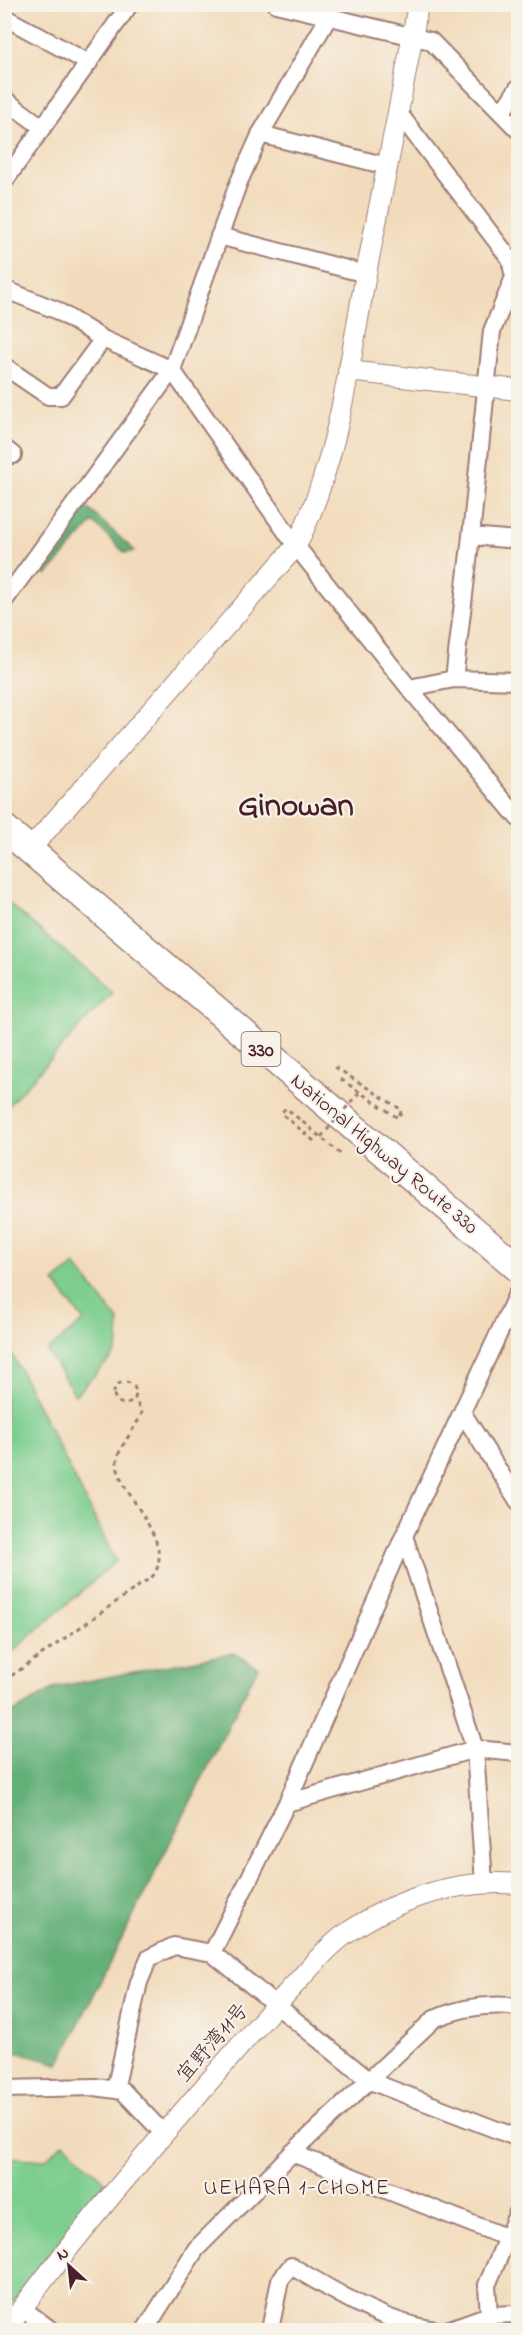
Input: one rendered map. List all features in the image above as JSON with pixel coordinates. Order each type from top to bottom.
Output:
[{"type":"highway","name":"National Highway Route 330","points":[[4,828],[519,1268]]},
{"type":"street","points":[[4,182],[130,4]]},
{"type":"street","points":[[276,4],[431,41],[519,130]]},
{"type":"street","points":[[30,849],[296,546],[311,516],[326,477],[418,4]]},
{"type":"street","points":[[4,17],[89,63]]},
{"type":"street","points":[[4,601],[172,370],[238,184],[260,134],[328,18]]},
{"type":"street","points":[[502,112],[519,88]]},
{"type":"street","points":[[4,99],[42,127]]},
{"type":"street","points":[[398,112],[510,259],[514,277],[492,331],[454,680]]},
{"type":"street","points":[[260,134],[387,166]]},
{"type":"street","points":[[219,236],[366,274]]},
{"type":"street","points":[[4,289],[56,310],[103,339],[172,370],[296,546],[410,688],[518,816]]},
{"type":"street","points":[[4,366],[48,396],[61,396],[103,339]]},
{"type":"street","points":[[348,371],[519,390]]},
{"type":"street","points":[[471,536],[519,540]]},
{"type":"street","points":[[410,688],[454,680],[519,681]]},
{"type":"street","points":[[212,1953],[287,1803],[404,1536],[519,1292]]},
{"type":"street","points":[[462,1412],[519,1501]]},
{"type":"street","points":[[404,1536],[475,1749],[484,1883]]},
{"type":"street","points":[[287,1803],[475,1749],[519,1753]]},
{"type":"street","name":"宜野湾11号","points":[[6,2331],[22,2308],[164,2133],[326,1950],[366,1921],[385,1910],[413,1899],[440,1891],[484,1883],[519,1884]]},
{"type":"street","points":[[115,2090],[139,1982],[149,1958],[174,1946],[212,1953],[370,2081],[519,2138]]},
{"type":"street","points":[[145,2331],[196,2249],[292,2153],[434,2019],[459,2009],[500,2005],[519,2007]]},
{"type":"street","points":[[4,2089],[95,2087],[123,2091],[164,2133]]},
{"type":"street","points":[[292,2153],[508,2238]]},
{"type":"street","points":[[489,2315],[487,2285],[519,2212]]},
{"type":"street","points":[[270,2331],[280,2280],[291,2266],[385,2317],[437,2331]]},
{"type":"street","points":[[22,2308],[51,2331]]},
{"type":"street","points":[[447,2331],[489,2315],[519,2314]]},
{"type":"path","points":[[335,1067],[402,1110],[398,1118],[339,1078]]},
{"type":"path","points":[[321,1137],[359,1093]]},
{"type":"path","points":[[314,1141],[281,1113],[286,1108],[342,1155]]},
{"type":"path","points":[[4,1681],[153,1576],[158,1569],[159,1554],[147,1519],[119,1474],[117,1460],[142,1413],[135,1400],[136,1389],[131,1383],[120,1382],[115,1388],[114,1395],[118,1402],[129,1404],[135,1400]]},
{"type":"green space","points":[[83,504],[135,551],[125,553],[93,522],[47,575],[37,566]]},
{"type":"green space","points":[[5,900],[112,992],[5,1109]]},
{"type":"green space","points":[[75,1265],[119,1321],[117,1352],[75,1395],[47,1351],[84,1321],[54,1282]]},
{"type":"green space","points":[[5,1340],[116,1561],[4,1658]]},
{"type":"green space","points":[[233,1653],[258,1667],[59,2064],[5,2049],[5,1717],[56,1687]]},
{"type":"green space","points":[[64,2143],[106,2182],[5,2312],[5,2157],[45,2160]]},
{"type":"district","name":"Ginowan","points":[[296,803]]},
{"type":"district","name":"UEHARA 1-CHOME","points":[[297,2186]]}]
